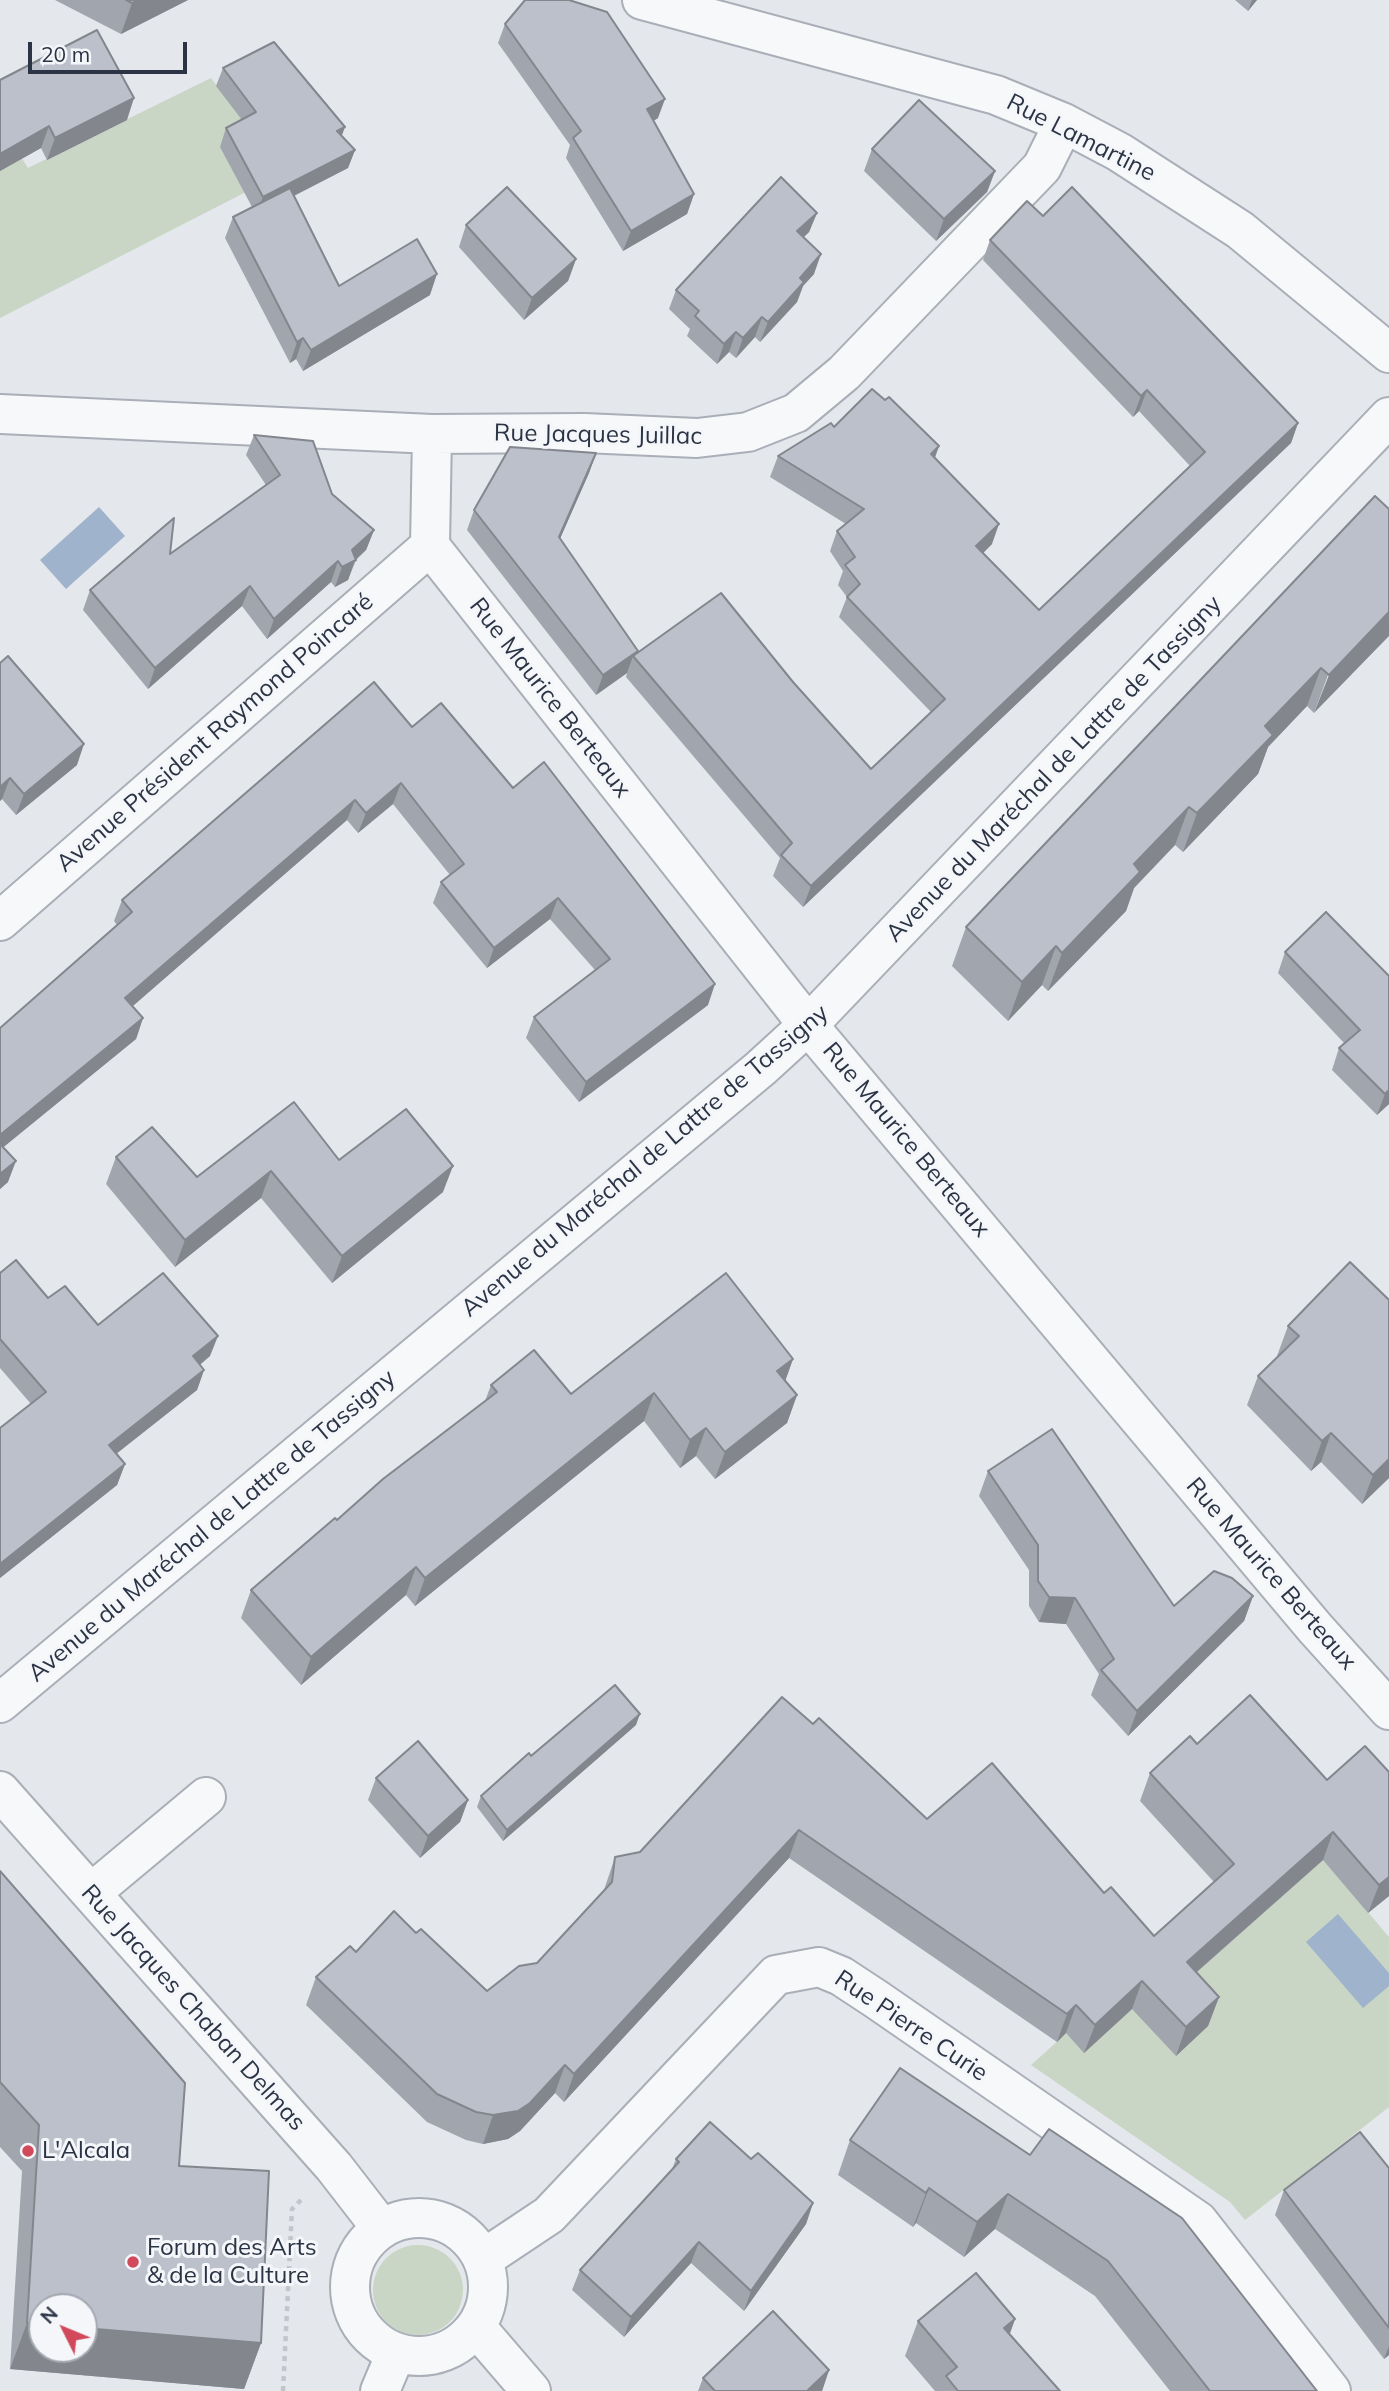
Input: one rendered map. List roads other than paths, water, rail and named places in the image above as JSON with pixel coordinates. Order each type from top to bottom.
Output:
[{"type":"street","name":"Rue Lamartine","points":[[642,0],[983,91],[1064,123],[1119,152],[1240,230],[1389,353]]},
{"type":"street","name":"Rue Jacques Juillac","points":[[0,414],[432,434],[584,433],[697,438],[748,432],[796,413],[844,373],[1042,167],[1064,123]]},
{"type":"street","name":"Avenue du Maréchal de Lattre de Tassigny","points":[[0,1703],[761,1068],[808,1025],[1389,417]]},
{"type":"street","points":[[430,546],[432,434]]},
{"type":"street","name":"Rue Maurice Berteaux","points":[[430,546],[808,1025],[1297,1607],[1389,1710]]},
{"type":"street","name":"Avenue Président Raymond Poincaré","points":[[0,921],[430,546]]},
{"type":"street","name":"Rue Jacques Chaban Delmas","points":[[0,1791],[334,2167],[382,2229]]},
{"type":"street","points":[[91,1893],[206,1797]]},
{"type":"street","name":"Rue Pierre Curie","points":[[483,2259],[549,2215],[776,1975],[819,1967],[841,1976],[1198,2221],[1331,2391]]},
{"type":"street","points":[[428,2218],[451,2225],[470,2239],[483,2259],[489,2282],[486,2305],[476,2327],[460,2343],[440,2353],[418,2357],[397,2353],[377,2342],[362,2326],[352,2306],[350,2284],[354,2263],[365,2243],[382,2229],[404,2219],[428,2218]]},
{"type":"street","points":[[476,2327],[531,2391]]},
{"type":"street","points":[[380,2391],[397,2353]]},
{"type":"water","points":[[99,507],[125,536],[66,589],[40,560]]},
{"type":"water","points":[[1338,1914],[1389,1973],[1389,1986],[1363,2008],[1306,1942]]},
{"type":"place","name":"L'Alcala","points":[[28,2151]]},
{"type":"place","name":"Forum des Arts & de la Culture","points":[[133,2262]]}]
